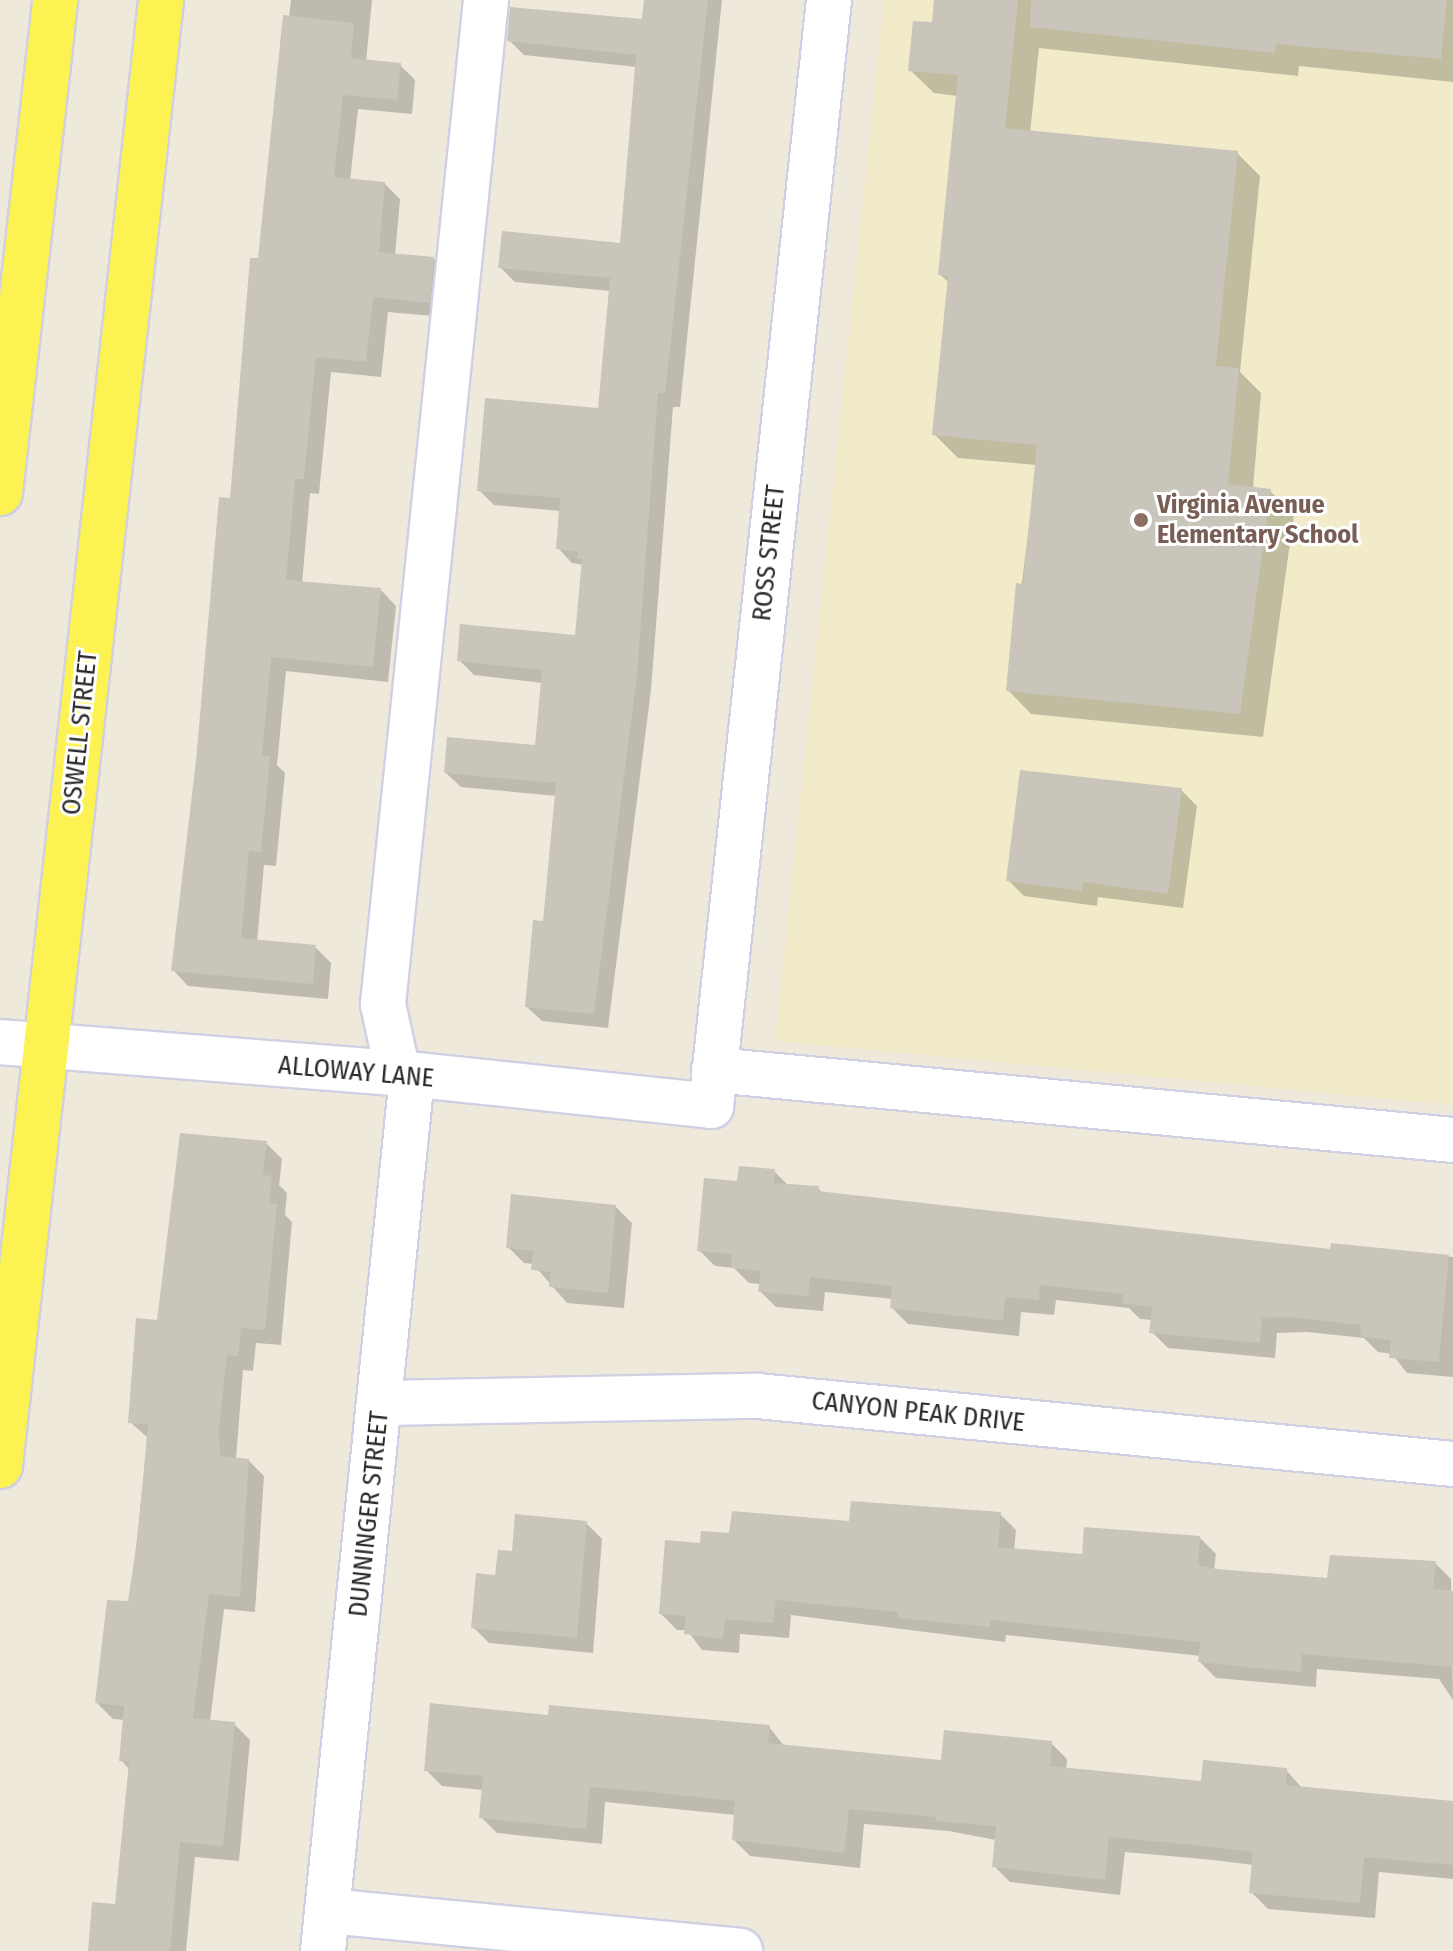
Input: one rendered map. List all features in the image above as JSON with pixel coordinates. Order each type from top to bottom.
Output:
[{"type":"main road","points":[[0,493],[55,0]]},
{"type":"main road","name":"OSWELL STREET","points":[[0,1466],[161,0]]},
{"type":"street","name":"DUNNINGER STREET","points":[[326,1931],[380,1403],[405,1075],[383,1004],[486,0]]},
{"type":"street","name":"ROSS STREET","points":[[713,1088],[829,0]]},
{"type":"street","name":"ALLOWAY LANE","points":[[0,1042],[405,1075],[713,1088],[1453,1140]]},
{"type":"street","name":"CANYON PEAK DRIVE","points":[[380,1403],[758,1396],[1453,1464]]},
{"type":"street","points":[[326,1931],[740,1951]]},
{"type":"shaded area","name":"Virginia Avenue Elementary School","points":[[884,0],[1453,0],[1453,1105],[775,1041]]},
{"type":"building","points":[[644,0],[708,0],[665,394],[658,393],[637,674],[594,1014],[525,1007],[533,920],[543,921],[556,783],[444,773],[447,737],[535,745],[542,670],[457,661],[460,624],[575,635],[582,559],[577,559],[578,552],[556,549],[560,498],[477,491],[485,398],[598,408],[610,278],[498,268],[502,231],[620,243],[627,162],[636,55],[507,41],[510,7],[642,19]]},
{"type":"building","points":[[934,0],[1018,0],[1005,128],[1238,151],[1216,366],[1239,368],[1228,484],[1271,489],[1240,714],[1006,691],[1016,583],[1023,584],[1037,445],[932,435],[948,276],[938,275],[958,75],[908,71],[913,21],[932,22]]},
{"type":"building","points":[[1031,0],[1447,0],[1441,59],[1276,44],[1275,53],[1030,27]]},
{"type":"building","points":[[283,15],[354,23],[351,58],[401,63],[397,100],[343,95],[334,177],[385,182],[379,252],[434,257],[430,303],[373,297],[366,362],[316,357],[304,479],[295,479],[286,580],[381,588],[373,667],[271,657],[262,755],[270,756],[261,852],[249,851],[241,938],[316,945],[313,984],[171,971],[196,761],[219,497],[230,498],[250,258],[258,258]]},
{"type":"building","points":[[1020,770],[1182,788],[1168,894],[1083,882],[1082,891],[1006,881]]},
{"type":"building","points":[[180,1133],[267,1141],[263,1175],[272,1176],[269,1204],[277,1204],[265,1330],[241,1328],[238,1356],[227,1355],[219,1430],[220,1456],[249,1459],[240,1597],[209,1594],[193,1718],[235,1722],[223,1846],[180,1842],[170,1951],[88,1951],[92,1902],[115,1904],[129,1762],[119,1761],[124,1706],[95,1703],[107,1600],[128,1601],[137,1542],[148,1425],[128,1423],[136,1318],[157,1320]]},
{"type":"building","points":[[739,1166],[775,1169],[774,1183],[819,1186],[818,1191],[1330,1249],[1331,1243],[1449,1255],[1439,1362],[1389,1358],[1391,1340],[1360,1337],[1361,1325],[1289,1317],[1262,1318],[1260,1343],[1149,1333],[1152,1307],[1122,1303],[1123,1294],[1040,1285],[1039,1300],[1005,1297],[1003,1321],[890,1308],[892,1286],[810,1277],[808,1296],[758,1292],[761,1271],[731,1268],[732,1254],[697,1251],[704,1178],[737,1181]]},
{"type":"building","points":[[511,1194],[616,1205],[608,1293],[549,1287],[550,1272],[531,1270],[533,1251],[506,1248]]},
{"type":"building","points":[[851,1501],[1001,1512],[998,1547],[1082,1554],[1084,1527],[1200,1536],[1198,1565],[1217,1569],[1327,1578],[1330,1555],[1436,1561],[1433,1589],[1453,1591],[1453,1667],[1302,1654],[1301,1672],[1245,1667],[1198,1662],[1200,1642],[991,1620],[990,1627],[898,1618],[898,1612],[776,1600],[773,1623],[725,1619],[723,1639],[684,1634],[686,1616],[659,1614],[665,1540],[700,1543],[701,1531],[729,1533],[732,1511],[849,1521]]},
{"type":"building","points":[[515,1514],[587,1521],[577,1638],[471,1628],[476,1573],[495,1575],[498,1550],[512,1551]]},
{"type":"building","points":[[430,1703],[548,1715],[549,1705],[770,1725],[768,1743],[941,1760],[944,1730],[1052,1741],[1050,1766],[1201,1781],[1203,1760],[1287,1768],[1286,1785],[1453,1801],[1453,1865],[1364,1857],[1360,1903],[1249,1893],[1253,1852],[1195,1845],[1109,1837],[1105,1880],[992,1867],[996,1826],[935,1821],[936,1817],[849,1809],[844,1853],[732,1840],[735,1801],[650,1792],[590,1787],[586,1829],[479,1818],[483,1776],[424,1771]]},
{"type":"place","name":"Virginia Avenue Elementary School","points":[[1141,520]]}]
